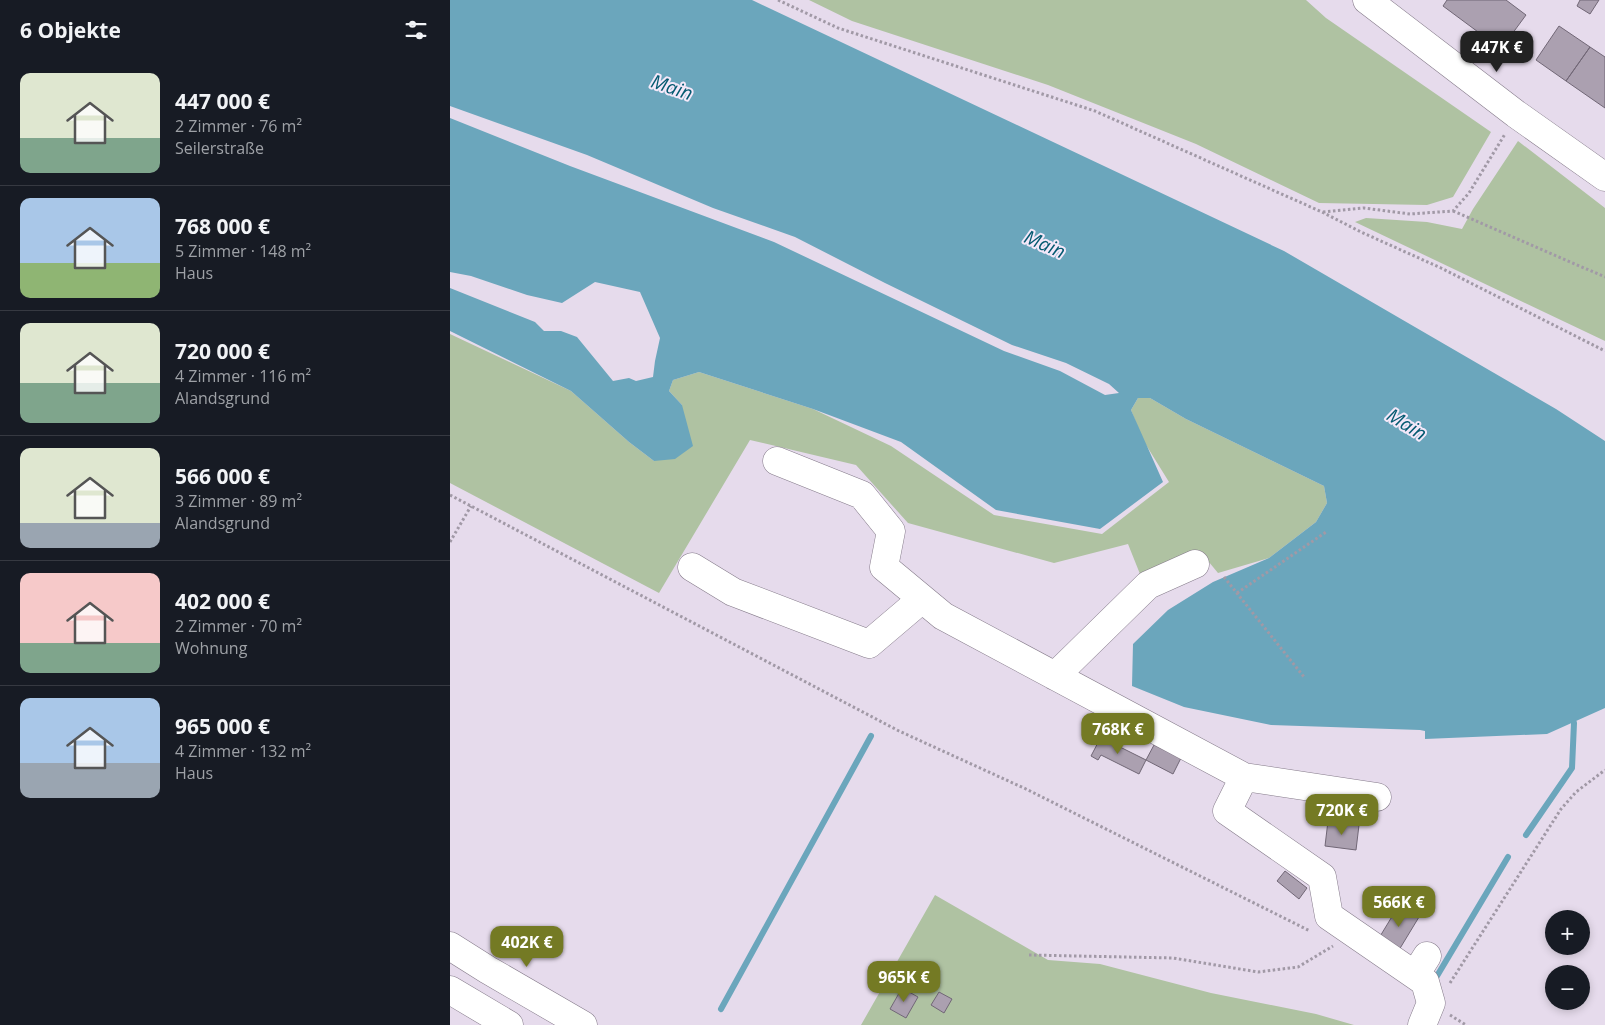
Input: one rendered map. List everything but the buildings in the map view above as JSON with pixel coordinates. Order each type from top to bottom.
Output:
[{"type":"main road","points":[[1367,0],[1516,114],[1605,177]]},
{"type":"main road","points":[[777,461],[862,495],[891,532],[884,567],[943,616],[1244,777],[1377,797]]},
{"type":"main road","points":[[1055,676],[1148,585],[1195,564]]},
{"type":"main road","points":[[692,567],[733,592],[869,644],[922,599]]},
{"type":"main road","points":[[1244,777],[1227,811],[1322,877],[1324,930],[1421,966],[1425,982],[1426,1019]]},
{"type":"main road","points":[[450,946],[583,1025]]},
{"type":"main road","points":[[450,990],[508,1025]]},
{"type":"path","points":[[778,0],[838,28],[1095,111],[1322,212],[1441,268],[1605,351]]},
{"type":"path","points":[[1453,210],[1469,193],[1516,114]]},
{"type":"path","points":[[1322,212],[1364,208],[1410,214],[1453,210],[1605,277]]},
{"type":"path","points":[[450,495],[899,731],[1324,930],[1335,944],[1298,967],[1258,972],[1173,958],[1029,955]]},
{"type":"path","points":[[450,542],[471,506]]},
{"type":"path","points":[[1237,593],[1326,532]]},
{"type":"path","points":[[1224,577],[1304,676]]},
{"type":"path","points":[[1426,1019],[1561,809],[1576,792],[1605,770]]},
{"type":"green space","points":[[809,0],[1306,0],[1326,18],[1491,132],[1453,197],[1427,205],[1319,203],[1196,144],[1048,85],[852,21]]},
{"type":"green space","points":[[1518,141],[1605,208],[1605,341],[1355,222],[1366,218],[1427,222],[1462,229]]},
{"type":"green space","points":[[450,334],[571,391],[629,442],[654,461],[682,405],[669,391],[673,380],[699,372],[813,409],[891,446],[994,515],[1102,534],[1169,482],[1143,440],[1131,410],[1138,398],[1150,398],[1186,419],[1324,486],[1327,503],[1316,522],[1269,558],[1218,573],[1199,550],[1142,579],[1128,544],[1054,563],[908,523],[856,465],[750,440],[659,593],[450,483]]},
{"type":"green space","points":[[935,895],[1048,960],[1100,964],[1211,993],[1316,1014],[1354,1025],[861,1025]]},
{"type":"water","name":"Main","points":[[450,0],[752,0],[1284,251],[1556,409],[1605,441],[1605,708],[1547,734],[1425,739],[1425,731],[1420,730],[1271,725],[1184,707],[1132,686],[1133,644],[1168,610],[1213,582],[1269,558],[1316,522],[1327,503],[1324,486],[1186,419],[1150,398],[1138,398],[1131,410],[1163,482],[1100,529],[996,510],[901,442],[813,409],[699,372],[673,380],[669,391],[682,405],[693,446],[675,459],[654,461],[629,442],[571,391],[450,331],[450,288],[535,322],[544,331],[561,331],[577,337],[613,381],[629,378],[636,381],[653,377],[660,338],[640,292],[595,282],[562,303],[527,295],[471,276],[450,272],[450,118],[570,166],[774,242],[1004,351],[1060,371],[1105,395],[1119,393],[1109,384],[1066,363],[1012,345],[795,237],[713,208],[587,155],[450,106]]},
{"type":"waterway","points":[[1526,835],[1572,768],[1574,723]]},
{"type":"waterway","points":[[721,1009],[871,736]]},
{"type":"waterway","points":[[1434,981],[1508,857]]}]
